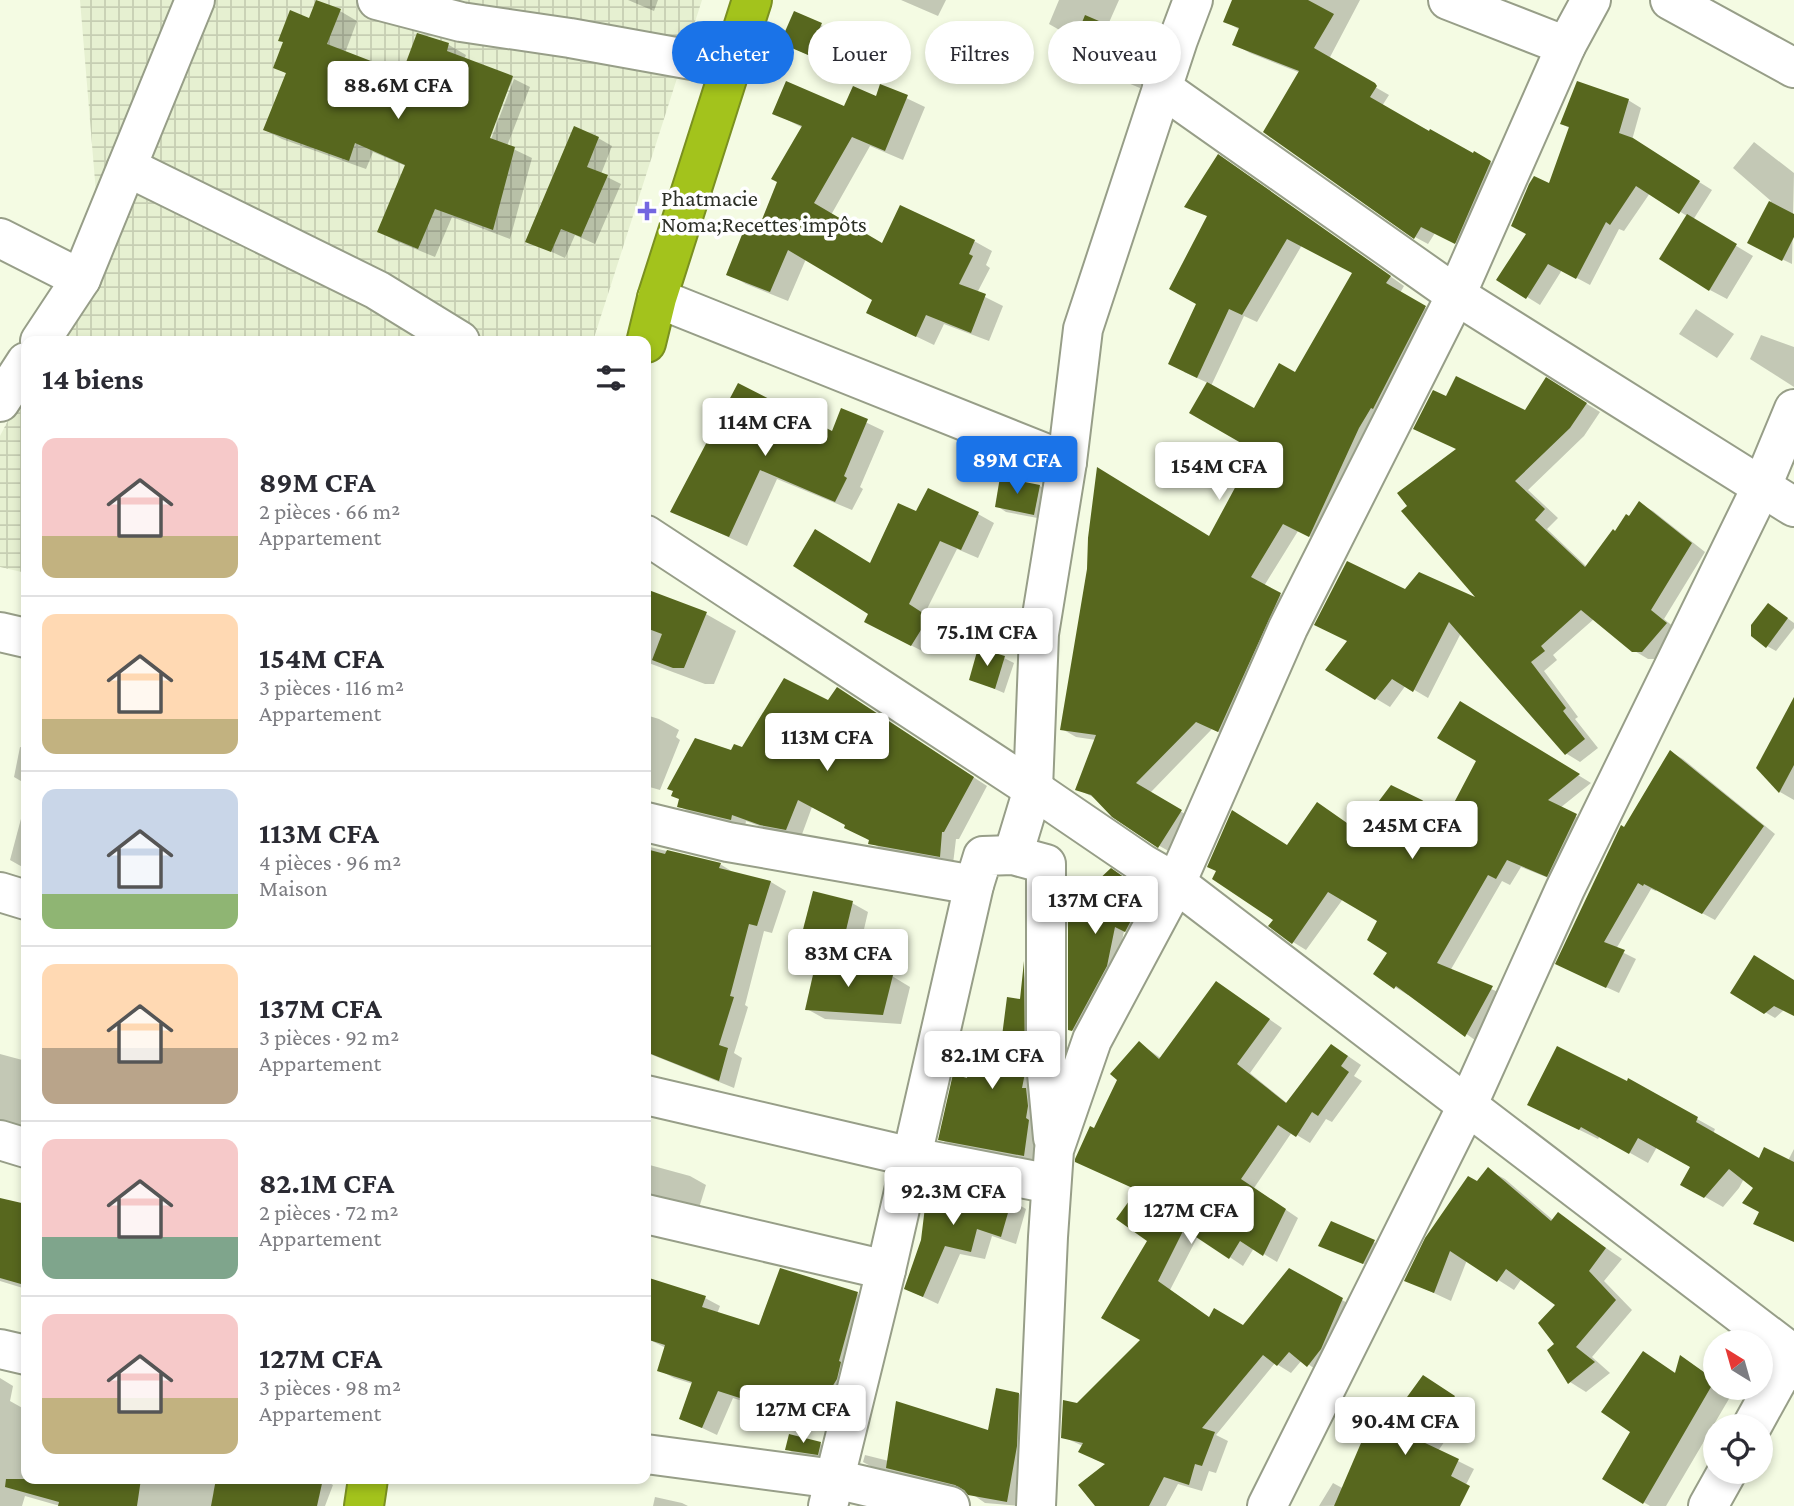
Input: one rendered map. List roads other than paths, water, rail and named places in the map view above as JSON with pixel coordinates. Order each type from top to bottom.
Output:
[{"type":"highway","points":[[745,21],[751,0]]},
{"type":"highway","points":[[648,336],[726,84]]},
{"type":"highway","points":[[364,1506],[368,1484]]},
{"type":"street","points":[[43,336],[80,279],[195,0]]},
{"type":"street","points":[[377,0],[467,11],[570,38],[672,56]]},
{"type":"street","points":[[1013,855],[1033,789],[1040,634],[1067,462],[1083,329],[1193,0]]},
{"type":"street","points":[[1448,0],[1566,46]]},
{"type":"street","points":[[1053,1167],[1092,1040],[1176,883],[1287,628],[1456,295],[1566,46],[1591,0]]},
{"type":"street","points":[[1670,0],[1794,68]]},
{"type":"street","points":[[1162,88],[1456,295],[1794,506]]},
{"type":"street","points":[[127,167],[377,290],[452,336]]},
{"type":"street","points":[[0,238],[80,279]]},
{"type":"street","points":[[657,299],[1067,462]]},
{"type":"street","points":[[0,402],[21,370]]},
{"type":"street","points":[[1267,1506],[1468,1104],[1566,889],[1762,486],[1794,409]]},
{"type":"street","points":[[651,538],[1143,864],[1176,883],[1793,1353],[1759,1414]]},
{"type":"street","points":[[0,632],[21,637]]},
{"type":"street","points":[[651,823],[727,842],[974,885]]},
{"type":"street","points":[[832,1492],[974,885],[983,856],[1013,855],[1046,864],[1046,1063],[1053,1167],[1036,1506]]},
{"type":"street","points":[[0,892],[21,898]]},
{"type":"street","points":[[651,1096],[912,1157],[1053,1167]]},
{"type":"street","points":[[0,1140],[21,1146]]},
{"type":"street","points":[[651,1215],[886,1270]]},
{"type":"street","points":[[0,1349],[21,1354]]},
{"type":"street","points":[[651,1455],[832,1492],[950,1506]]},
{"type":"street","points":[[1708,1506],[1720,1484]]},
{"type":"place","name":"Phatmacie Noma;Recettes impôts","points":[[647,211]]}]
